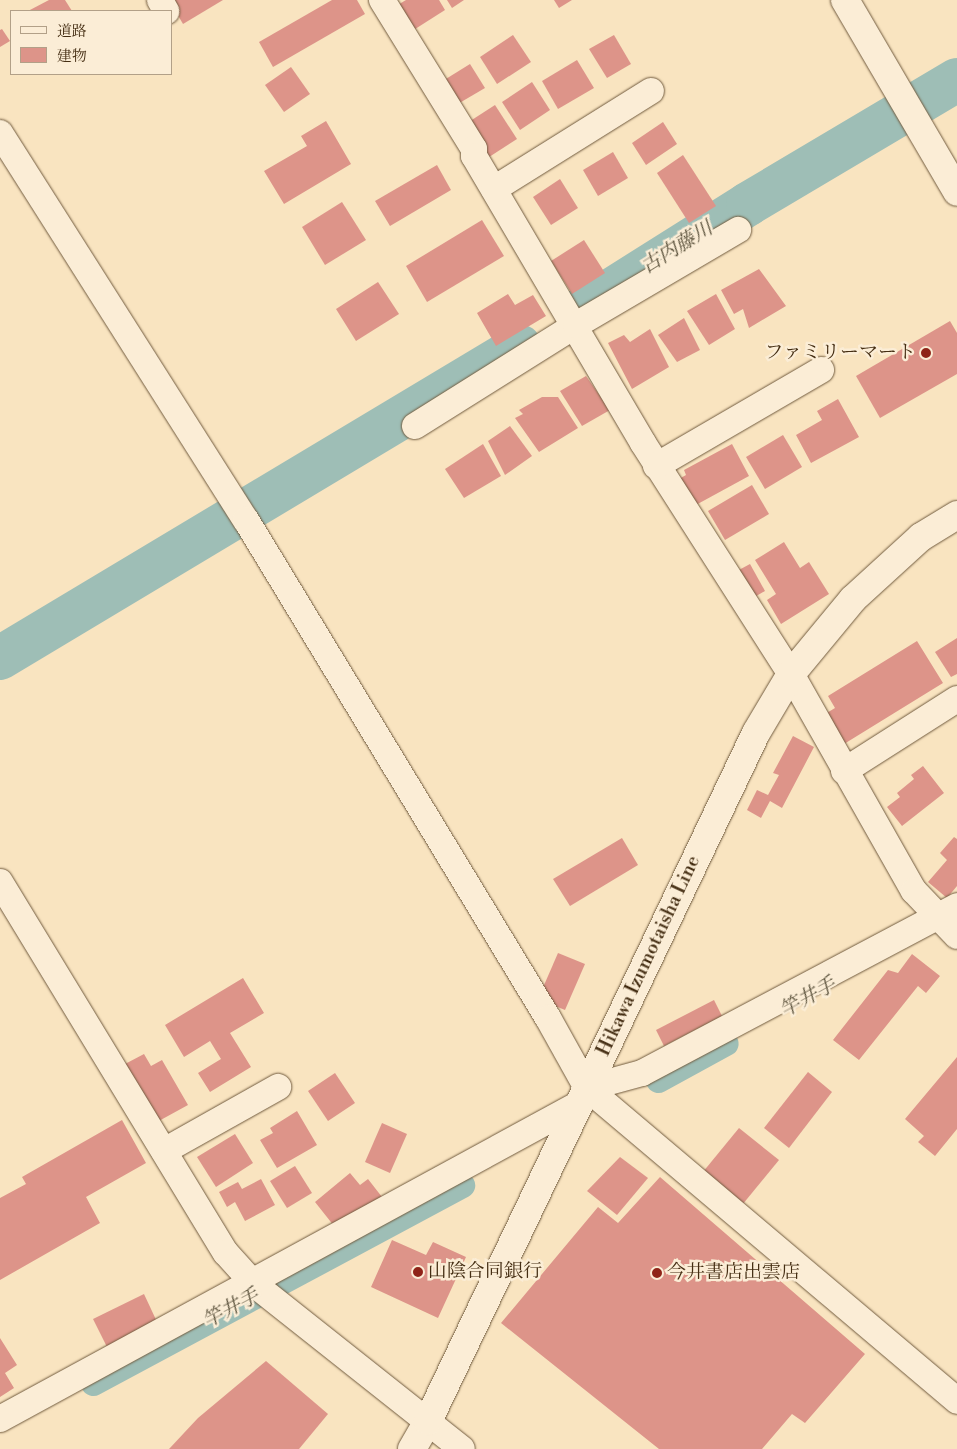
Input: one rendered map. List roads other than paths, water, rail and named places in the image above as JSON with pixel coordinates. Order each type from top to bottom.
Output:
[{"type":"main road","points":[[845,0],[957,192]]},
{"type":"main road","name":"Hikawa Izumotaisha Line","points":[[412,1449],[428,1421],[756,733],[791,674],[853,599],[921,537],[957,515]]},
{"type":"street","points":[[382,0],[474,149],[494,189],[576,325],[656,466],[791,674],[844,772],[914,891],[947,911],[957,936]]},
{"type":"street","points":[[494,189],[651,91]]},
{"type":"street","points":[[0,133],[246,520],[548,1018],[581,1097],[957,1400]]},
{"type":"street","points":[[415,426],[576,325],[738,230]]},
{"type":"street","points":[[656,466],[821,370]]},
{"type":"street","points":[[844,772],[957,699]]},
{"type":"street","points":[[0,882],[226,1253],[254,1284],[462,1449]]},
{"type":"street","points":[[0,1419],[254,1284],[581,1097],[642,1073],[947,911]]},
{"type":"street","points":[[164,1152],[278,1087]]},
{"type":"waterway","name":"古内藤川","points":[[583,308],[748,204],[957,80]]},
{"type":"waterway","points":[[0,658],[520,346]]},
{"type":"waterway","name":"竿井手","points":[[658,1080],[726,1043]]},
{"type":"waterway","name":"竿井手","points":[[93,1383],[462,1185]]},
{"type":"place","name":"ファミリーマート","points":[[926,353]]},
{"type":"place","name":"山陰合同銀行","points":[[418,1272]]},
{"type":"place","name":"今井書店出雲店","points":[[657,1273]]}]
